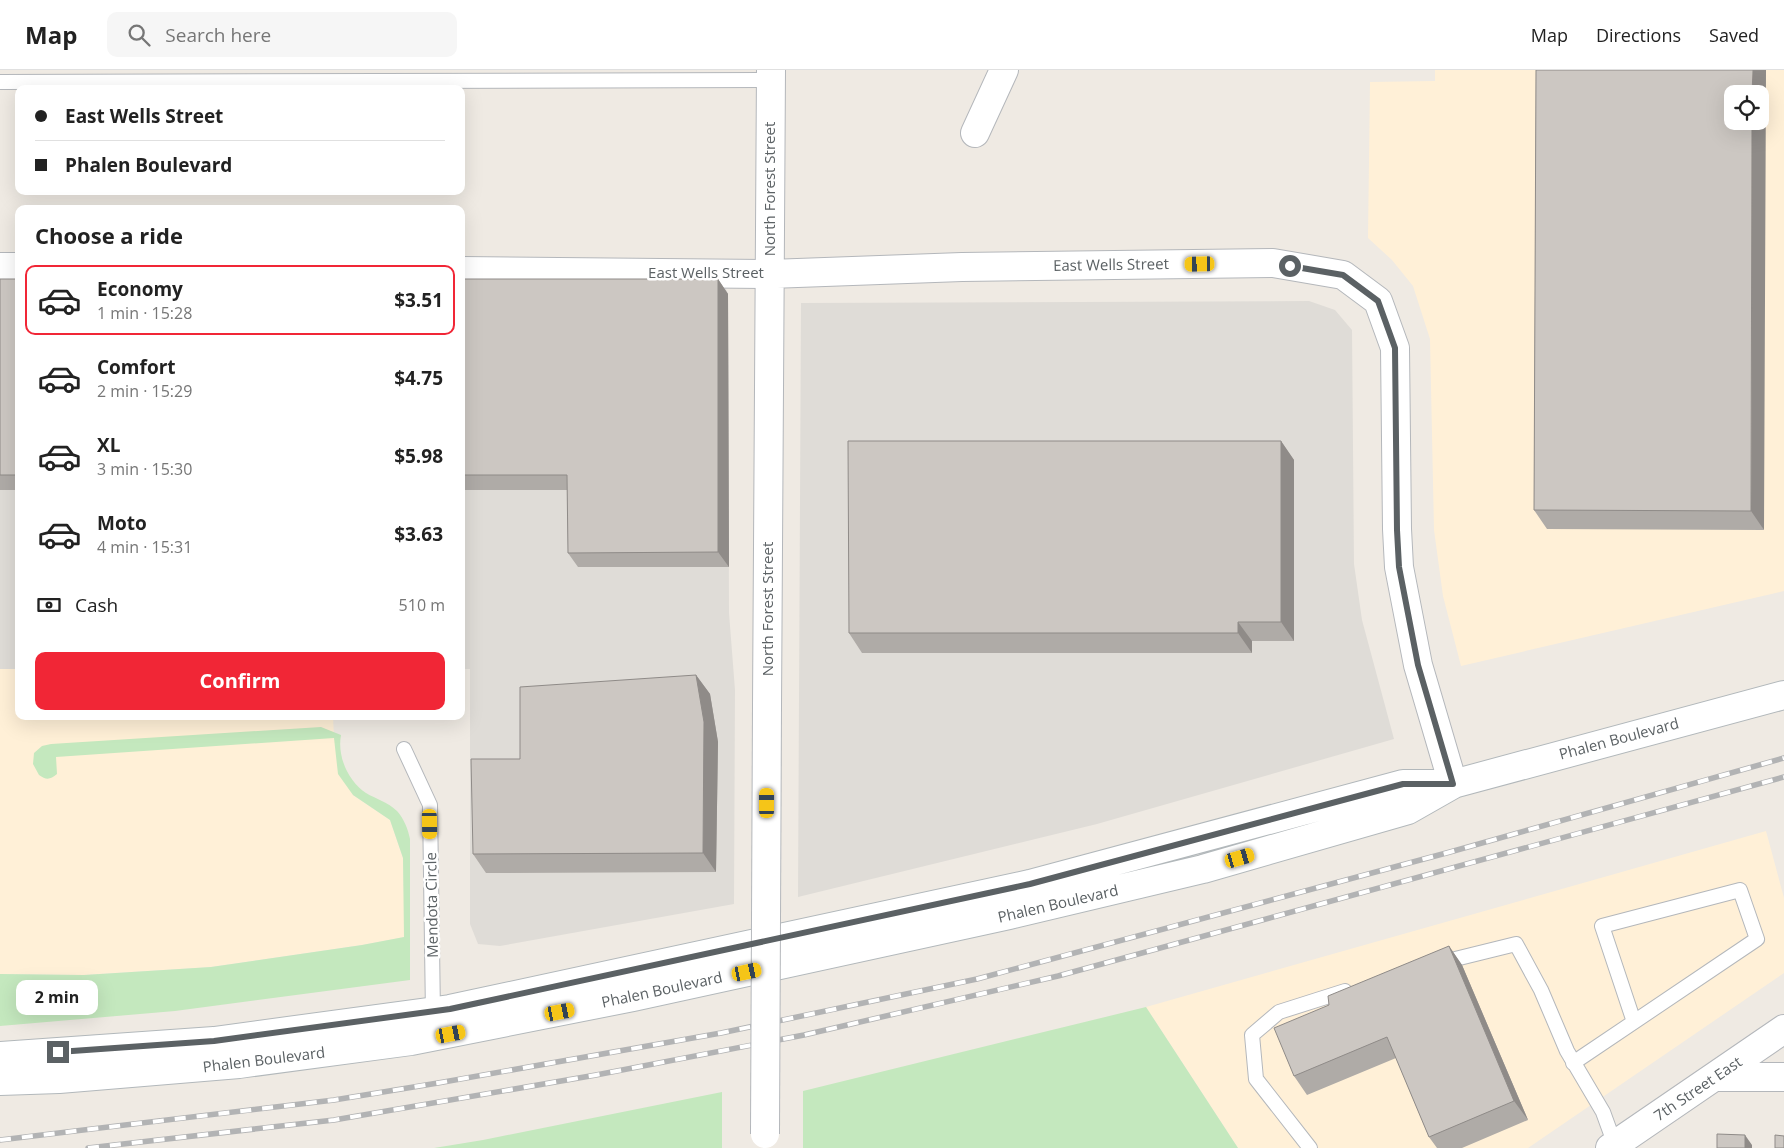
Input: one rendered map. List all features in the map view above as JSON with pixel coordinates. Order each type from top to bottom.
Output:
[{"type":"street","points":[[975,133],[1004,70]]},
{"type":"street","name":"North Forest Street","points":[[765,1141],[771,75]]},
{"type":"street","name":"East Wells Street","points":[[465,271],[770,274],[962,267],[1273,263],[1343,275],[1378,301],[1395,348],[1399,567],[1418,665],[1453,784]]},
{"type":"street","points":[[0,267],[15,268]]},
{"type":"street","name":"Phalen Boulevard","points":[[0,1081],[59,1079],[239,1064],[433,1024],[450,1009],[1030,884],[1403,784],[1453,784],[1784,695]]},
{"type":"street","name":"Phalen Boulevard","points":[[0,1056],[433,1024]]},
{"type":"street","name":"7th Street East","points":[[1613,1146],[1784,1029]]},
{"type":"street","points":[[1716,1077],[1784,1077]]},
{"type":"lane","points":[[0,82],[771,75]]},
{"type":"lane","name":"Mendota Circle","points":[[404,749],[430,805],[433,1024]]},
{"type":"lane","points":[[1574,1063],[1757,939],[1740,890],[1602,926],[1634,1022]]},
{"type":"lane","points":[[1423,967],[1516,944],[1541,990],[1574,1063],[1603,1112],[1613,1146]]},
{"type":"lane","points":[[1310,1148],[1256,1079],[1252,1035],[1279,1012],[1359,986]]},
{"type":"shaded area","points":[[1435,70],[1784,70],[1784,591],[1461,666],[1443,596],[1434,530],[1430,339],[1413,286],[1392,260],[1368,238],[1370,82],[1435,81]]},
{"type":"shaded area","points":[[0,277],[15,277],[15,669],[0,669]]},
{"type":"shaded area","points":[[465,278],[722,279],[728,294],[729,613],[735,690],[734,904],[500,946],[478,944],[470,924],[470,669],[465,669]]},
{"type":"shaded area","points":[[1309,301],[1335,310],[1352,330],[1354,564],[1362,620],[1394,739],[1097,824],[798,897],[801,303]]},
{"type":"shaded area","points":[[0,669],[15,669],[15,720],[333,720],[334,738],[353,795],[390,820],[403,858],[405,937],[211,967],[84,975],[0,974]]},
{"type":"shaded area","points":[[1766,831],[1784,898],[1784,973],[1528,1148],[1238,1148],[1146,1007]]},
{"type":"green space","points":[[321,727],[341,735],[342,759],[354,782],[366,793],[397,811],[407,828],[410,839],[410,980],[175,1011],[0,1026],[0,974],[84,975],[211,967],[404,937],[403,858],[390,820],[353,795],[338,774],[334,738],[56,757],[57,774],[48,779],[39,775],[33,764],[34,753],[42,746],[51,744]]},
{"type":"green space","points":[[1146,1007],[1238,1148],[803,1148],[803,1091]]},
{"type":"green space","points":[[722,1092],[722,1148],[434,1148],[483,1140]]},
{"type":"building","points":[[1536,70],[1753,70],[1752,85],[1724,85],[1724,130],[1752,130],[1751,511],[1534,510]]},
{"type":"building","points":[[0,279],[15,279],[15,475],[0,475]]},
{"type":"building","points":[[465,279],[718,279],[718,552],[568,553],[567,475],[465,475]]},
{"type":"building","points":[[848,441],[1281,441],[1281,622],[1238,622],[1238,633],[849,633]]},
{"type":"building","points":[[696,675],[704,722],[703,853],[473,854],[471,759],[520,759],[520,687]]},
{"type":"building","points":[[1449,946],[1514,1101],[1429,1137],[1387,1037],[1294,1076],[1274,1028],[1329,1005],[1328,996]]},
{"type":"building","points":[[1717,1134],[1745,1135],[1745,1148],[1717,1148]]},
{"type":"building","points":[[1775,1135],[1784,1136],[1784,1148],[1775,1148]]},
{"type":"railway","points":[[0,1140],[334,1100],[438,1083],[721,1033],[977,979],[1450,852],[1784,758]]},
{"type":"railway","points":[[88,1148],[334,1120],[596,1075],[804,1035],[1058,976],[1784,777]]},
{"type":"route","points":[[58,1052],[214,1041],[450,1009],[1030,884],[1403,784],[1453,784],[1418,665],[1399,567],[1395,348],[1378,301],[1343,275],[1290,266]]}]
